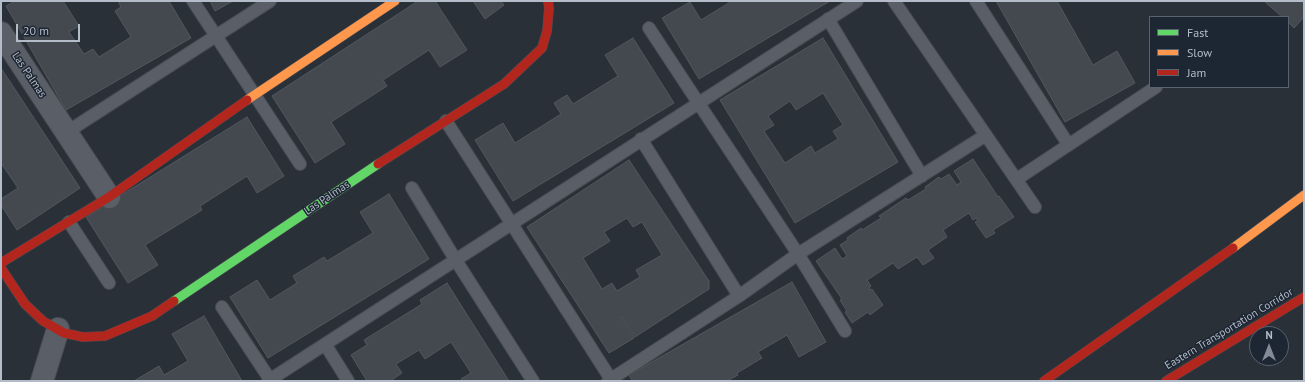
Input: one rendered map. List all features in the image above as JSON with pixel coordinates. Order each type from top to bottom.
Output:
[{"type":"main road","points":[[1,263],[110,197],[254,95],[395,1]]},
{"type":"main road","name":"Las Palmas","points":[[1,268],[25,304],[43,321],[64,333],[83,337],[105,336],[152,316],[366,172],[504,84],[542,48],[547,31],[549,8],[548,1]]},
{"type":"main road","points":[[1044,381],[1247,238],[1304,195]]},
{"type":"main road","name":"Eastern Transportation Corridor","points":[[1166,381],[1304,297]]},
{"type":"street","name":"Las Palmas","points":[[1,32],[110,197]]},
{"type":"street","points":[[42,381],[58,329]]},
{"type":"lane","points":[[193,1],[300,164]]},
{"type":"lane","points":[[67,132],[270,1]]},
{"type":"lane","points":[[222,307],[270,380],[856,1]]},
{"type":"lane","points":[[894,1],[1035,207]]},
{"type":"lane","points":[[976,1],[1068,144]]},
{"type":"lane","points":[[828,19],[922,176]]},
{"type":"lane","points":[[649,28],[798,254],[845,331]]},
{"type":"lane","points":[[1016,179],[1154,88]]},
{"type":"lane","points":[[446,121],[610,380],[739,296],[798,254],[986,135]]},
{"type":"lane","points":[[641,139],[739,296]]},
{"type":"lane","points":[[412,188],[455,259],[533,381]]},
{"type":"lane","points":[[69,222],[109,284]]},
{"type":"lane","points":[[325,344],[348,381]]},
{"type":"building","points":[[15,1],[63,1],[79,26],[69,32],[84,54],[93,49],[99,57],[131,37],[115,11],[121,7],[118,1],[169,1],[191,38],[66,110],[6,6]]},
{"type":"building","points":[[210,1],[233,1],[215,11]]},
{"type":"building","points":[[418,1],[435,1],[467,50],[440,67],[429,50],[383,80],[387,86],[331,122],[345,144],[315,163],[272,96]]},
{"type":"building","points":[[473,1],[501,1],[504,5],[485,19]]},
{"type":"building","points":[[732,1],[830,1],[699,79],[662,18],[690,2],[701,20]]},
{"type":"building","points":[[996,1],[1057,1],[1093,65],[1117,51],[1135,83],[1065,122]]},
{"type":"building","points":[[1264,1],[1304,1],[1304,17],[1294,28],[1289,23],[1289,16],[1281,16]]},
{"type":"building","points":[[633,38],[674,103],[513,201],[475,140],[503,123],[515,143],[561,114],[554,103],[567,95],[573,104],[618,76],[605,55]]},
{"type":"building","points":[[823,38],[898,162],[795,223],[720,100]],"holes":[[[823,93],[843,125],[833,131],[838,139],[815,153],[811,146],[785,163],[764,131],[774,125],[768,116],[790,101],[796,110]]]},
{"type":"building","points":[[1,68],[80,188],[17,230],[1,205],[1,199],[18,188],[1,163]]},
{"type":"building","points":[[247,117],[284,176],[257,193],[247,176],[200,206],[202,210],[145,245],[158,265],[128,283],[86,217]]},
{"type":"building","points":[[973,159],[998,197],[999,196],[1014,217],[993,230],[995,233],[986,238],[975,222],[978,221],[976,218],[973,220],[969,213],[943,230],[947,237],[928,250],[934,258],[923,265],[917,257],[898,269],[893,263],[867,280],[871,286],[869,288],[870,290],[872,289],[883,305],[870,315],[868,312],[852,323],[840,300],[842,299],[816,261],[835,248],[842,259],[847,256],[840,245],[848,240],[847,238],[861,228],[862,230],[881,218],[879,216],[906,198],[908,200],[926,189],[925,187],[939,177],[941,179],[949,174],[957,185],[961,182],[954,171]]},
{"type":"building","points":[[629,160],[709,281],[709,289],[635,337],[622,317],[621,318],[634,338],[609,353],[527,227]],"holes":[[[627,218],[633,227],[642,222],[662,255],[636,270],[640,277],[617,291],[612,283],[602,289],[583,258],[610,241],[604,232]]]},
{"type":"building","points":[[389,194],[429,259],[268,358],[230,297],[257,280],[270,300],[297,283],[293,276],[324,257],[327,261],[373,233],[360,212]]},
{"type":"building","points":[[792,282],[826,342],[799,357],[787,335],[758,352],[762,358],[727,381],[632,381],[629,375]]},
{"type":"building","points":[[447,283],[509,381],[462,381],[461,379],[471,373],[451,342],[425,359],[419,350],[396,364],[402,373],[393,379],[394,381],[367,381],[351,355],[367,345],[364,340],[422,304],[420,300]]},
{"type":"building","points":[[204,316],[242,381],[134,381],[159,366],[164,375],[188,361],[172,334]]},
{"type":"traffic: fast","points":[[174,301],[378,164]]},
{"type":"traffic: slow","points":[[247,100],[395,1]]},
{"type":"traffic: slow","points":[[1233,248],[1304,195]]},
{"type":"traffic: jam","points":[[378,164],[504,84],[542,48],[547,31],[549,8],[548,1]]},
{"type":"traffic: jam","points":[[1,263],[109,197],[247,100]]},
{"type":"traffic: jam","points":[[1044,381],[1233,248]]},
{"type":"traffic: jam","points":[[1,268],[25,304],[43,321],[64,333],[83,337],[105,336],[152,316],[174,301]]},
{"type":"traffic: jam","points":[[1166,381],[1304,297]]}]
